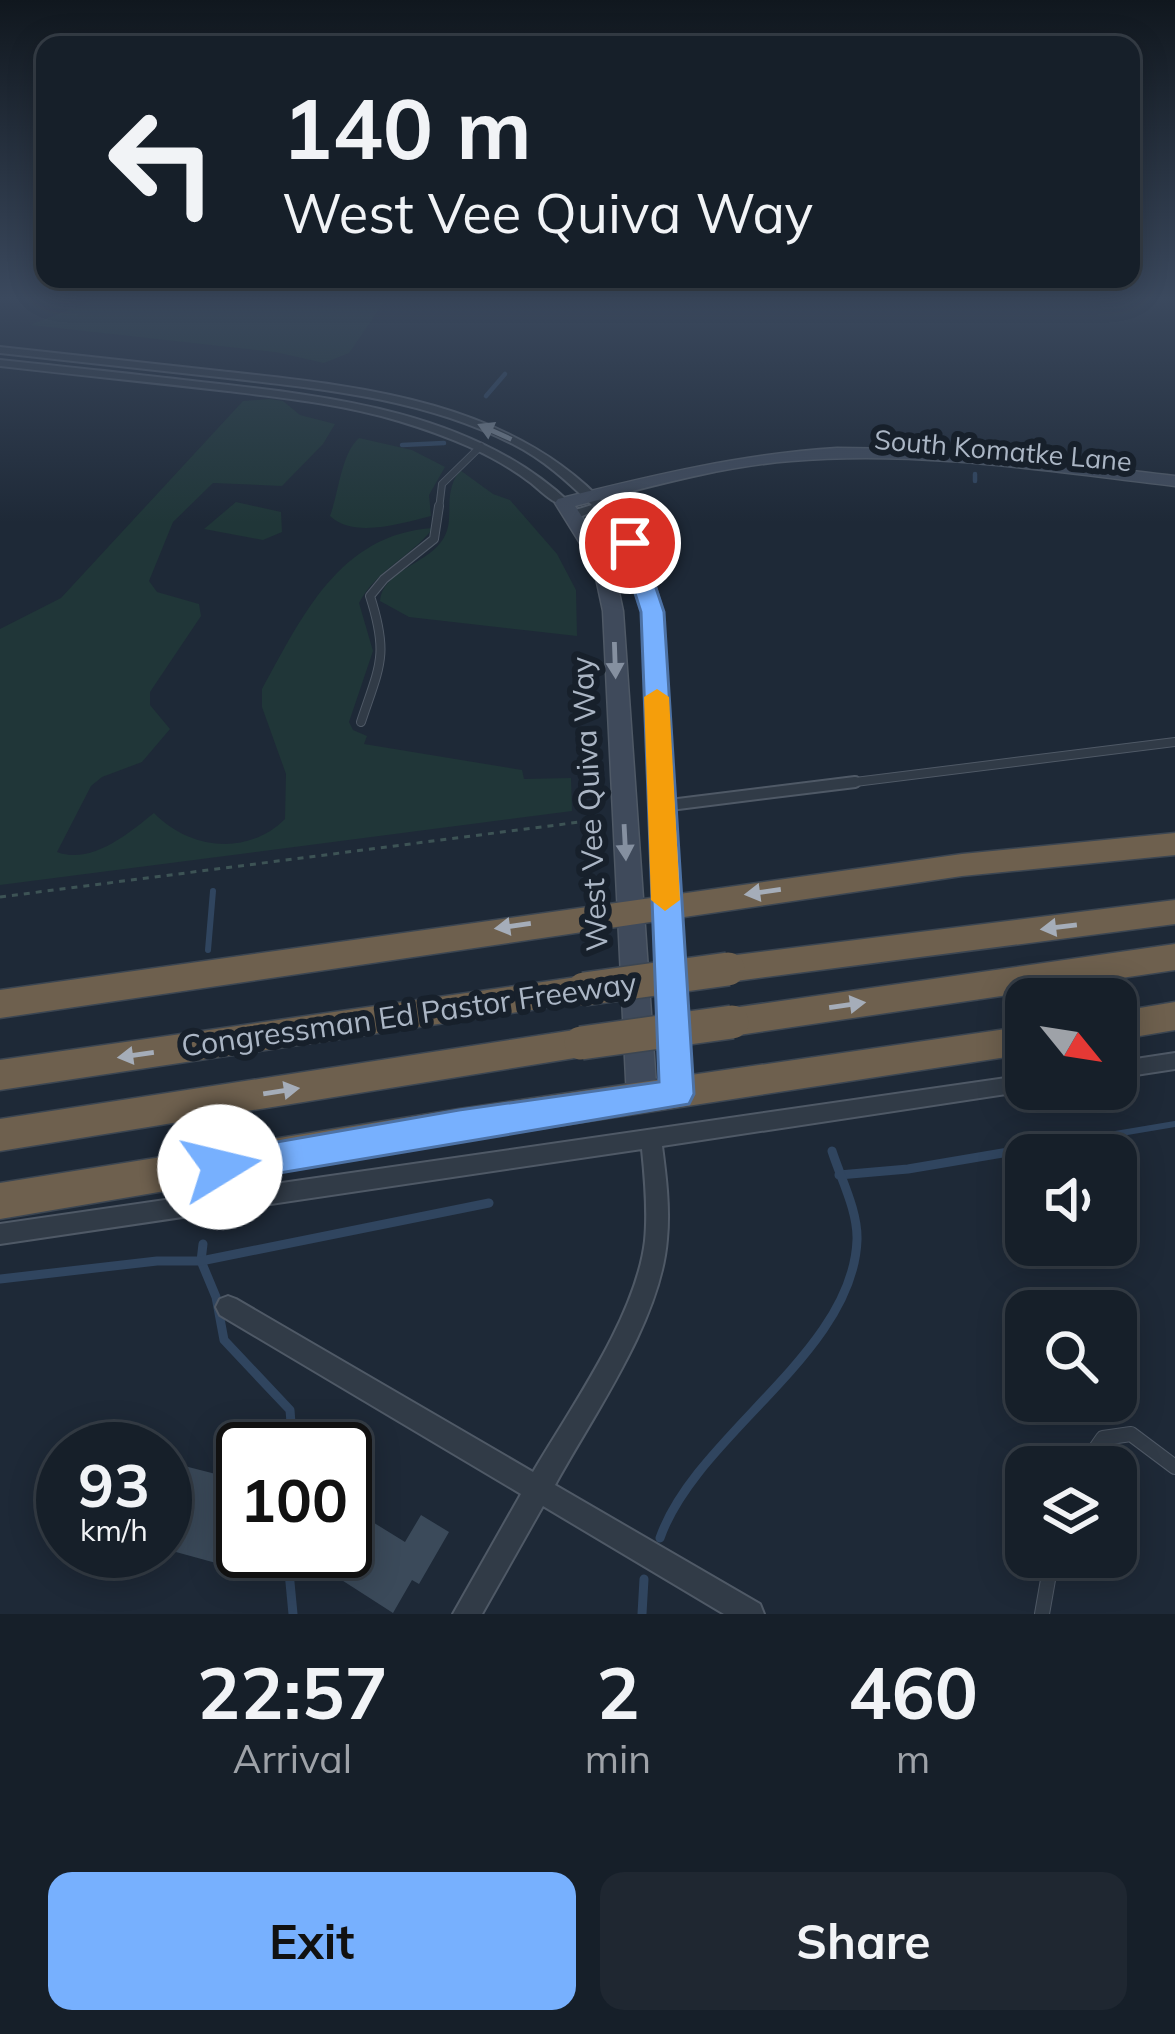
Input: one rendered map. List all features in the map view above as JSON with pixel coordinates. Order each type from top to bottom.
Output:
[{"type":"highway","points":[[0,1004],[345,950],[962,865],[1175,844]]},
{"type":"highway","name":"Congressman Ed Pastor Freeway","points":[[0,1075],[728,969],[1175,913]]},
{"type":"highway","name":"Congressman Ed Pastor Freeway","points":[[0,1136],[581,1043],[1175,957]]},
{"type":"highway","points":[[1137,1022],[1175,1016]]},
{"type":"highway","points":[[0,1201],[1005,1043]]},
{"type":"street","points":[[79,372],[347,404],[418,421],[481,446],[529,474],[568,509],[597,501]]},
{"type":"street","points":[[185,372],[389,397],[520,442],[597,501],[638,556],[650,598],[666,909],[659,1097]]},
{"type":"street","name":"South Komatke Lane","points":[[597,501],[741,463],[817,454],[953,457],[1175,481]]},
{"type":"street","name":"South Komatke Lane","points":[[597,501],[750,473],[864,465],[964,470],[1175,494]]},
{"type":"street","name":"West Vee Quiva Way","points":[[568,509],[596,549],[610,585],[629,913],[659,1097]]},
{"type":"street","points":[[1137,1067],[1175,1061]]},
{"type":"street","points":[[0,1234],[1005,1086]]},
{"type":"street","points":[[467,1614],[622,1342],[645,1292],[656,1227],[651,1139]]},
{"type":"street","points":[[227,1307],[750,1614]]},
{"type":"lane","points":[[361,722],[383,656],[384,640],[370,596],[375,586],[430,545],[441,524],[442,484],[453,468],[481,446]]},
{"type":"lane","points":[[662,806],[1175,742]]},
{"type":"lane","points":[[1097,1446],[1103,1438],[1131,1434],[1175,1467]]},
{"type":"lane","points":[[1042,1614],[1048,1578]]},
{"type":"path","points":[[0,897],[623,816]]},
{"type":"green space","points":[[243,401],[283,401],[300,415],[335,424],[323,444],[282,486],[213,483],[173,522],[149,581],[157,592],[199,604],[201,616],[150,692],[150,705],[170,729],[142,762],[91,786],[57,852],[96,851],[154,813],[184,835],[219,844],[254,839],[285,819],[286,774],[262,707],[262,689],[309,608],[348,563],[400,534],[433,528],[375,581],[359,603],[373,651],[349,722],[353,730],[367,736],[364,744],[522,770],[524,779],[571,778],[572,811],[0,885],[0,629],[61,598]]},
{"type":"green space","points":[[359,438],[412,450],[445,467],[429,495],[431,516],[365,528],[330,516],[344,463]]},
{"type":"green space","points":[[460,470],[493,494],[510,500],[557,554],[576,590],[577,636],[409,617],[380,601],[388,583],[434,550],[446,534],[451,490]]},
{"type":"green space","points":[[236,502],[281,512],[282,532],[263,540],[204,529]]},
{"type":"building","points":[[192,1468],[216,1474],[216,1563],[192,1556]]},
{"type":"building","points":[[421,1515],[449,1532],[419,1584],[412,1580],[393,1613],[339,1578],[372,1578],[372,1522],[405,1542]]},
{"type":"waterway","points":[[486,396],[505,374]]},
{"type":"waterway","points":[[402,445],[444,443]]},
{"type":"waterway","points":[[975,474],[975,481]]},
{"type":"waterway","points":[[208,950],[213,891]]},
{"type":"waterway","points":[[1115,1134],[1175,1124]]},
{"type":"waterway","points":[[832,1151],[841,1175]]},
{"type":"waterway","points":[[841,1175],[1005,1153]]},
{"type":"waterway","points":[[660,1538],[705,1464],[830,1320],[849,1281],[857,1240],[841,1175]]},
{"type":"waterway","points":[[201,1261],[489,1203]]},
{"type":"waterway","points":[[201,1261],[203,1244]]},
{"type":"waterway","points":[[0,1279],[157,1261],[201,1261]]},
{"type":"waterway","points":[[201,1261],[216,1297],[224,1340],[290,1410],[291,1422]]},
{"type":"waterway","points":[[290,1578],[293,1614]]},
{"type":"waterway","points":[[642,1614],[644,1579]]},
{"type":"slow traffic","points":[[657,697],[665,900]]},
{"type":"route","points":[[220,1167],[459,1125],[677,1094],[652,612],[647,584],[630,543]]}]
